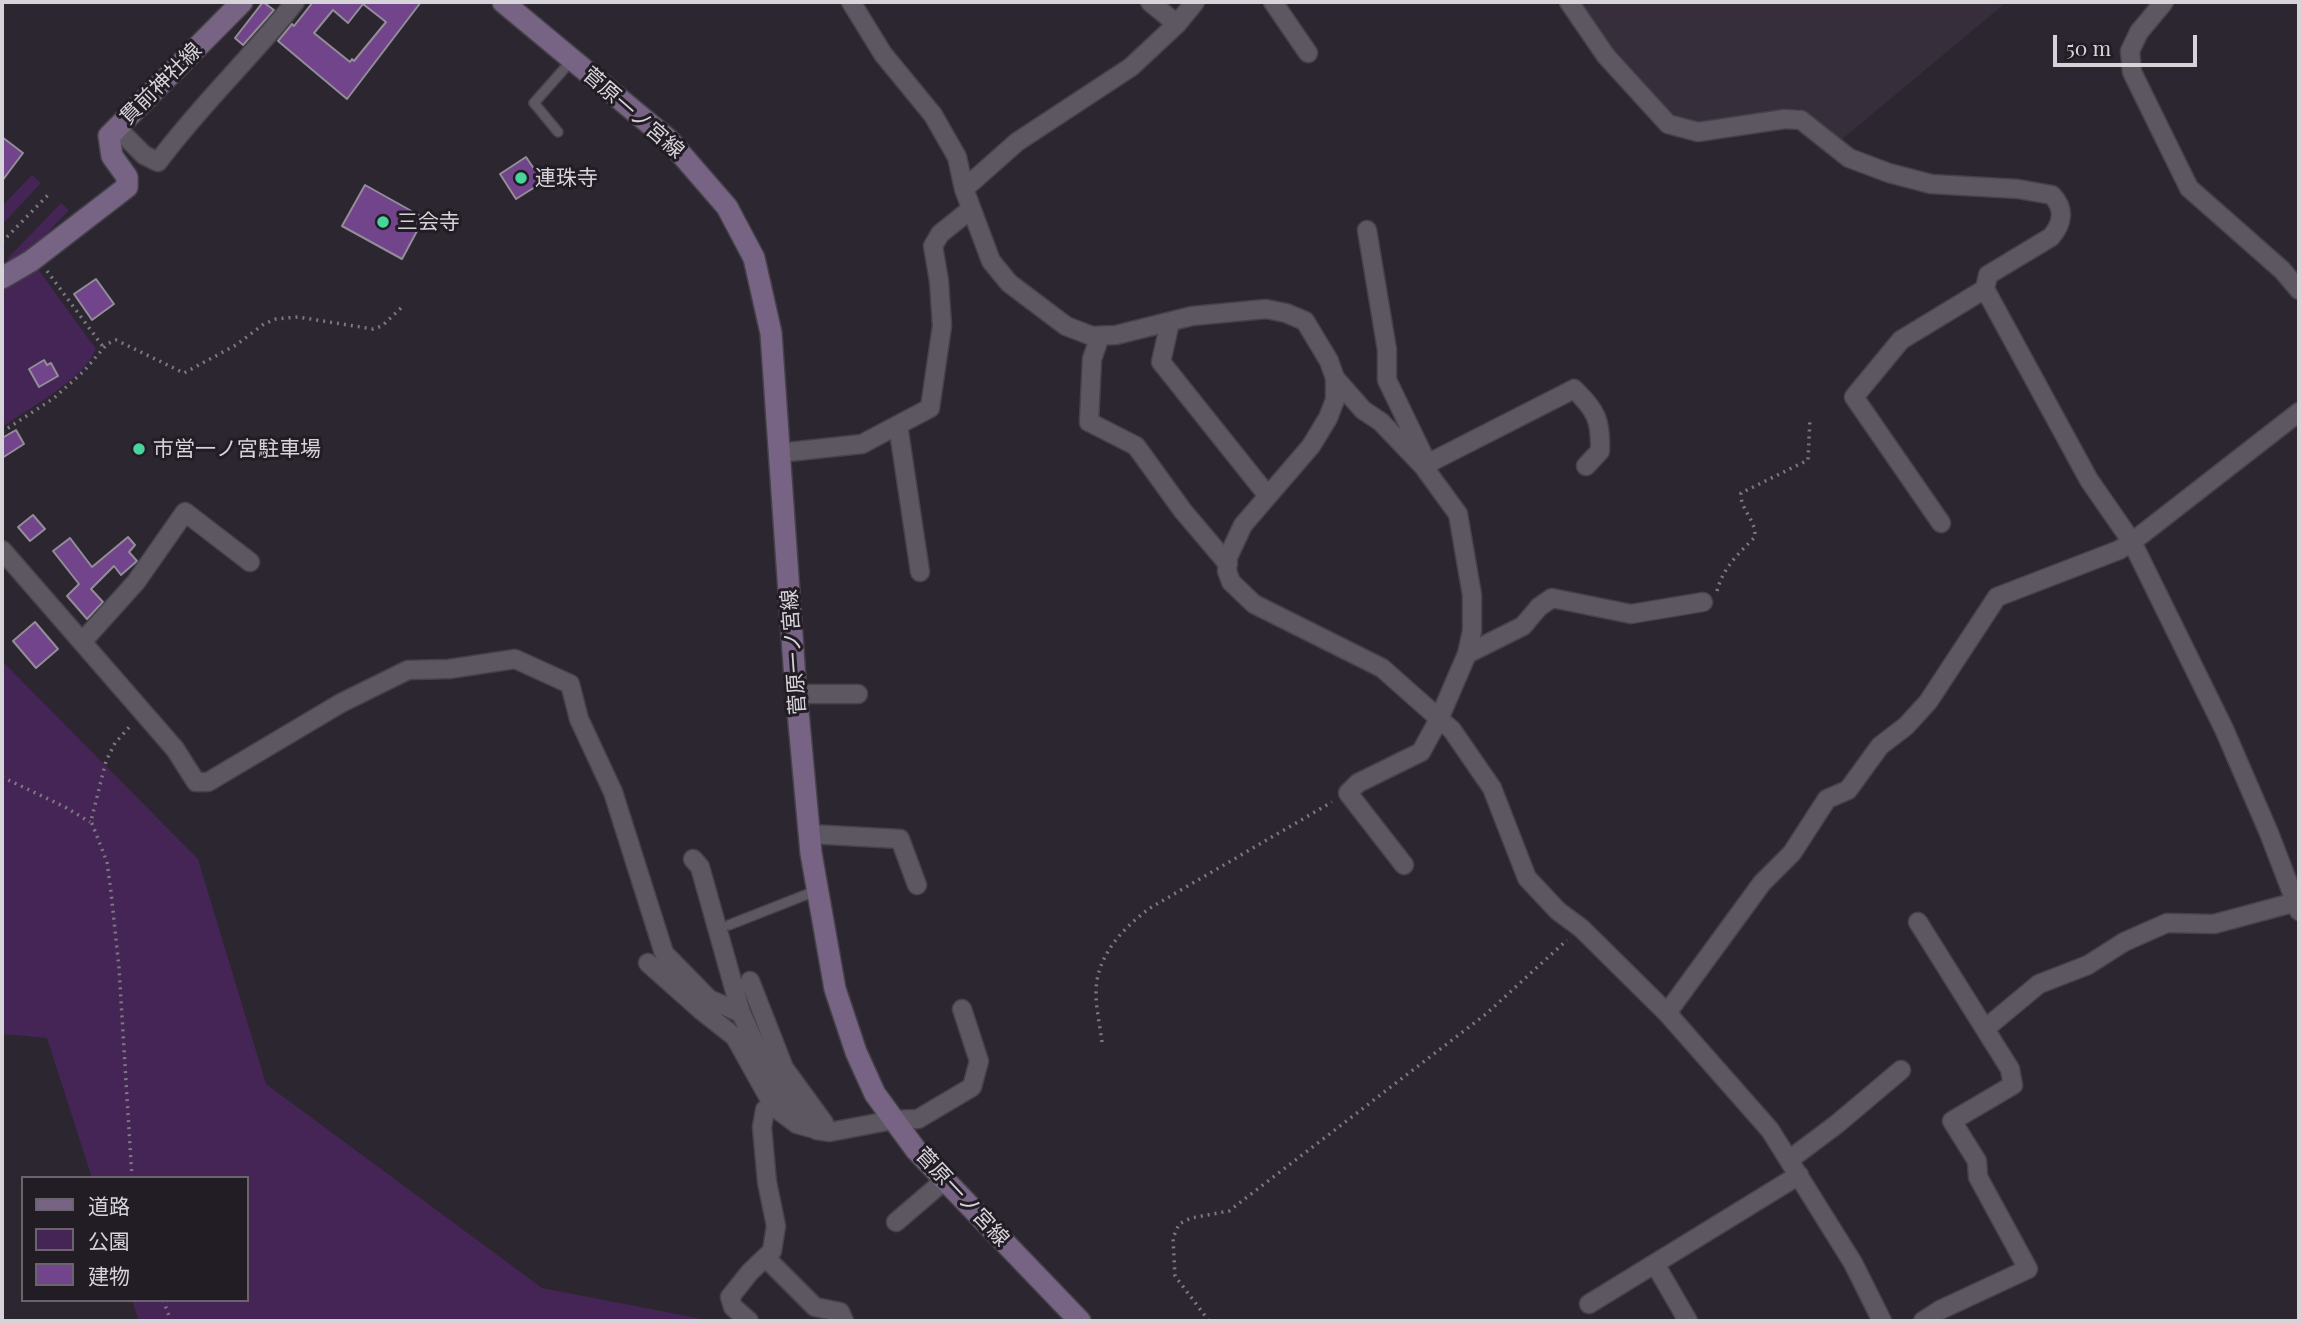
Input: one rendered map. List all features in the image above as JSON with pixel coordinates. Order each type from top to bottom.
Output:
[{"type":"main road","name":"貫前神社線","points":[[2,278],[36,257],[127,187],[127,177],[113,156],[109,136],[242,2]]},
{"type":"main road","name":"菅原一ノ宮線","points":[[503,2],[669,141],[727,206],[754,258],[771,333],[809,834],[835,989],[856,1052],[876,1094],[893,1120],[916,1150],[1080,1321]]},
{"type":"street","points":[[117,128],[144,155],[158,162],[184,128],[266,40],[295,2]]},
{"type":"street","points":[[851,2],[883,54],[933,115],[957,157],[964,189],[991,261],[1009,283],[1066,326],[1092,336],[1116,335],[1192,316],[1266,309],[1305,321],[1321,346],[1335,378],[1363,410],[1386,426],[1425,464]]},
{"type":"street","points":[[1150,2],[1177,24]]},
{"type":"street","points":[[964,189],[1017,142],[1131,67],[1177,24],[1195,2]]},
{"type":"street","points":[[1273,2],[1308,52]]},
{"type":"street","points":[[1569,2],[1606,56],[1668,124],[1698,132],[1801,120],[1849,158],[1889,173],[1931,184],[2018,189],[2052,195],[2062,211],[2062,219],[2051,237],[1988,275],[1985,289],[2089,480],[2132,542],[2224,729],[2298,906],[2214,924],[2167,923],[2124,943],[2088,965],[2039,984],[1986,1028]]},
{"type":"street","points":[[2164,2],[2139,32],[2130,51],[2132,72],[2189,188],[2282,270],[2299,290]]},
{"type":"street","points":[[779,453],[862,444],[930,408],[942,326],[933,246],[940,234],[971,209]]},
{"type":"street","points":[[1367,230],[1387,350],[1386,426]]},
{"type":"street","points":[[1941,523],[1854,397],[1901,340],[1985,289]]},
{"type":"street","points":[[1170,322],[1161,362],[1268,496]]},
{"type":"street","points":[[1100,336],[1092,359],[1089,422],[1136,446],[1183,511],[1228,564]]},
{"type":"street","points":[[1335,378],[1335,400],[1328,418],[1311,446],[1243,525],[1228,557],[1231,582],[1254,604],[1382,668],[1452,730],[1492,788],[1527,878],[1558,911],[1581,928],[1667,1013],[1770,1130],[1853,1263],[1882,1321]]},
{"type":"street","points":[[1387,380],[1425,464],[1458,514],[1472,595],[1472,631],[1467,654],[1439,719],[1421,752],[1358,783],[1348,793],[1404,865]]},
{"type":"street","points":[[1425,464],[1574,389],[1588,402],[1601,428],[1600,451],[1586,466]]},
{"type":"street","points":[[1667,1013],[1762,883],[1792,853],[1827,799],[1849,790],[1880,746],[1906,726],[1928,702],[1997,597],[2119,550],[2299,412]]},
{"type":"street","points":[[898,425],[920,572]]},
{"type":"street","points":[[82,642],[135,582],[185,512],[250,562]]},
{"type":"street","points":[[2,550],[175,749],[196,782],[208,782],[341,703],[408,670],[449,668],[515,659],[570,684],[579,719],[613,792],[664,953],[709,999],[741,1013]]},
{"type":"street","points":[[1467,654],[1523,626],[1539,607],[1552,598],[1631,614],[1703,602]]},
{"type":"street","points":[[797,694],[858,694]]},
{"type":"street","points":[[809,834],[900,839],[917,885]]},
{"type":"street","points":[[692,859],[700,867],[741,1013],[770,1076],[823,1131]]},
{"type":"street","points":[[1917,922],[2010,1069],[2013,1084],[1952,1121],[1977,1161],[1978,1177],[2028,1269],[1940,1310],[1923,1321]]},
{"type":"street","points":[[648,963],[735,1037],[774,1107],[797,1124],[823,1131],[893,1120],[918,1119],[972,1087],[979,1062],[962,1009]]},
{"type":"street","points":[[750,981],[785,1068],[823,1131]]},
{"type":"street","points":[[1789,1160],[1838,1124],[1901,1070]]},
{"type":"street","points":[[749,1321],[733,1307],[730,1297],[772,1251],[776,1226],[767,1182],[762,1127],[765,1110],[774,1107]]},
{"type":"street","points":[[1589,1304],[1799,1175]]},
{"type":"street","points":[[896,1222],[946,1180]]},
{"type":"street","points":[[766,1258],[815,1307],[840,1312],[844,1321]]},
{"type":"street","points":[[1655,1264],[1688,1321]]},
{"type":"lane","points":[[558,132],[534,103],[572,60]]},
{"type":"lane","points":[[729,925],[818,890]]},
{"type":"path","points":[[2,243],[49,194]]},
{"type":"path","points":[[36,257],[104,348]]},
{"type":"path","points":[[2,432],[54,398],[84,371],[104,348],[116,340],[184,373],[236,345],[264,324],[276,319],[298,317],[373,329],[382,326],[402,307]]},
{"type":"path","points":[[1703,602],[1712,601],[1720,579],[1732,560],[1755,537],[1755,526],[1740,502],[1741,493],[1808,460],[1810,418]]},
{"type":"path","points":[[132,1176],[119,968],[111,892],[107,862],[91,821],[106,761],[115,743],[143,712]]},
{"type":"path","points":[[2,777],[90,821]]},
{"type":"path","points":[[1102,1042],[1096,992],[1101,967],[1113,942],[1129,924],[1150,908],[1348,793]]},
{"type":"path","points":[[1209,1321],[1175,1276],[1173,1238],[1179,1224],[1191,1218],[1229,1211],[1486,1014],[1581,928]]},
{"type":"path","points":[[164,1302],[171,1321]]},
{"type":"shaded area","points":[[1577,2],[1996,2],[2003,5],[1840,141],[1798,108],[1697,123],[1670,113],[1610,51]]},
{"type":"green space","points":[[32,175],[41,183],[2,225],[2,206]]},
{"type":"green space","points":[[61,203],[69,210],[15,267],[7,259]]},
{"type":"green space","points":[[38,269],[96,349],[90,360],[68,382],[2,427],[2,291]]},
{"type":"green space","points":[[2,661],[198,859],[266,1084],[542,1288],[713,1321],[139,1321],[133,1302],[248,1302],[248,1176],[91,1176],[47,1038],[2,1034]]},
{"type":"building","points":[[263,2],[274,10],[243,45],[235,38]]},
{"type":"building","points":[[313,2],[421,2],[347,99],[278,41],[292,24],[294,26]],"holes":[[[363,4],[386,22],[354,61],[352,59],[350,62],[314,33],[333,10],[348,23]]]},
{"type":"building","points":[[2,137],[23,153],[2,181]]},
{"type":"building","name":"連珠寺","points":[[526,157],[543,182],[516,199],[500,174]]},
{"type":"building","name":"三会寺","points":[[365,185],[424,218],[402,259],[342,226]]},
{"type":"building","points":[[96,279],[114,304],[92,320],[74,294]]},
{"type":"building","points":[[44,360],[47,365],[51,363],[58,376],[39,387],[29,369]]},
{"type":"building","points":[[16,430],[24,444],[2,458],[2,438]]},
{"type":"building","points":[[33,515],[45,529],[30,541],[18,527]]},
{"type":"building","points":[[128,537],[135,545],[129,552],[137,561],[121,575],[114,566],[91,589],[103,602],[87,619],[67,596],[79,584],[53,551],[70,538],[92,567]]},
{"type":"building","points":[[35,622],[58,649],[36,668],[13,641]]},
{"type":"place","name":"連珠寺","points":[[521,178]]},
{"type":"place","name":"三会寺","points":[[383,222]]},
{"type":"place","name":"市営一ノ宮駐車場","points":[[139,449]]}]
